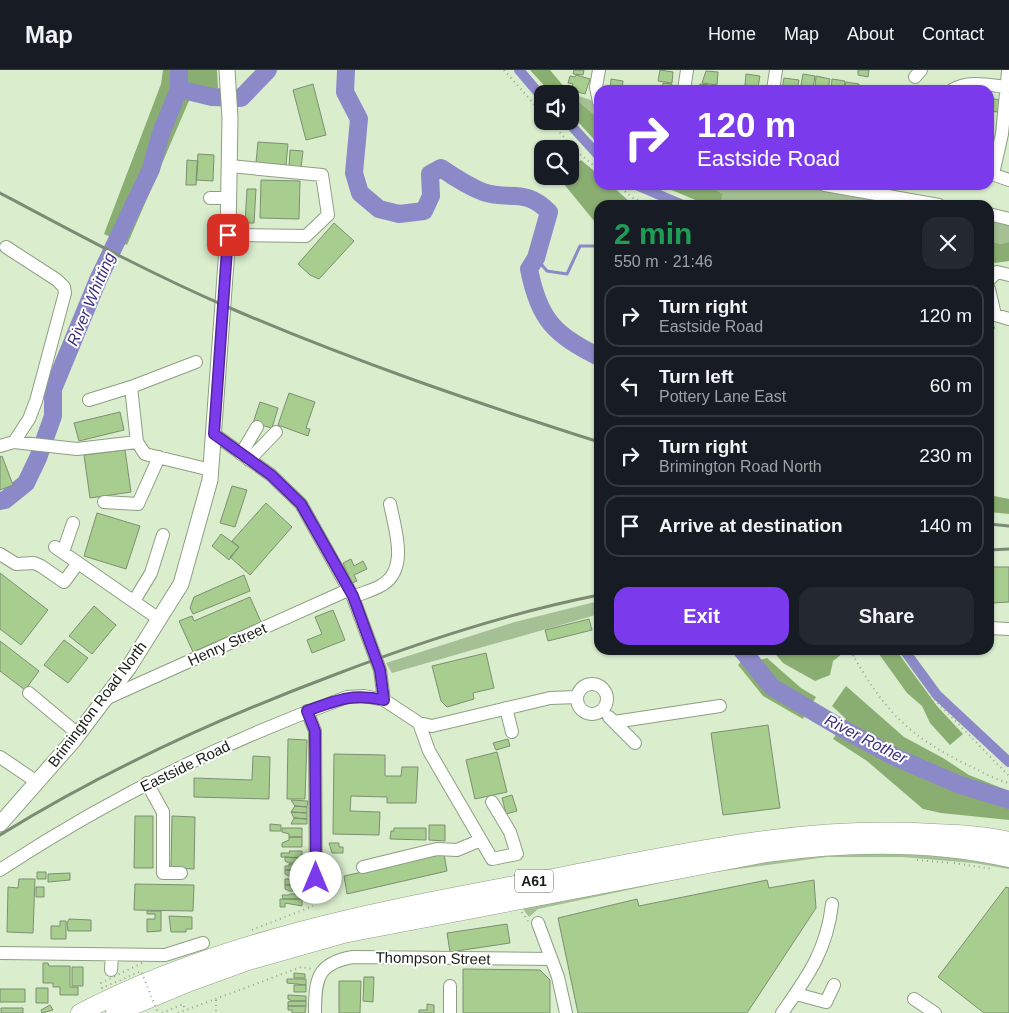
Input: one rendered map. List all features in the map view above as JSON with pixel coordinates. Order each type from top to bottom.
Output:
[{"type":"highway","name":"A61","points":[[80,1013],[185,968],[314,926],[695,850],[754,840],[872,830],[962,835],[1009,841]]},
{"type":"highway","name":"A61","points":[[115,1013],[190,982],[248,961],[343,934],[766,853],[816,846],[889,844],[935,847],[1004,864]]},
{"type":"main road","name":"Brimington Road North","points":[[0,824],[78,734],[105,699],[129,667],[181,584],[210,480],[211,470],[228,235],[230,118],[227,70]]},
{"type":"street","points":[[596,85],[599,70]]},
{"type":"street","points":[[685,85],[687,70]]},
{"type":"street","points":[[774,85],[776,70]]},
{"type":"street","points":[[994,162],[1002,134],[1008,72]]},
{"type":"street","points":[[969,85],[988,85]]},
{"type":"street","points":[[994,86],[1007,87]]},
{"type":"street","points":[[228,235],[306,236],[328,215],[322,175],[230,166]]},
{"type":"street","points":[[994,174],[1009,180]]},
{"type":"street","points":[[854,190],[911,200]]},
{"type":"street","points":[[210,198],[229,198]]},
{"type":"street","points":[[994,215],[1009,219]]},
{"type":"street","points":[[6,247],[57,280],[64,287],[65,293],[36,402],[29,419],[14,442]]},
{"type":"street","points":[[994,275],[997,272],[1009,275]]},
{"type":"street","points":[[994,315],[1009,319]]},
{"type":"street","points":[[89,400],[131,387],[196,362]]},
{"type":"street","points":[[131,387],[137,442],[145,454],[211,470]]},
{"type":"street","points":[[245,457],[257,427]]},
{"type":"street","points":[[245,457],[276,432]]},
{"type":"street","points":[[214,434],[271,475],[301,504],[351,593],[380,670],[384,700],[419,723],[432,726],[550,698],[577,697]]},
{"type":"street","points":[[0,446],[14,442],[77,449],[137,442]]},
{"type":"street","points":[[104,502],[138,504],[159,457]]},
{"type":"street","name":"Henry Street","points":[[105,699],[351,593],[383,585],[395,574],[398,556],[390,504]]},
{"type":"street","points":[[73,522],[59,549],[159,619]]},
{"type":"street","points":[[134,601],[151,573],[163,535]]},
{"type":"street","points":[[0,554],[16,564],[34,563],[41,566],[64,582],[78,563]]},
{"type":"street","points":[[994,628],[1009,629]]},
{"type":"street","points":[[591,684],[601,687],[606,696],[606,703],[602,710],[596,713],[586,713],[580,708],[577,697],[586,685],[591,684]]},
{"type":"street","points":[[29,693],[78,734]]},
{"type":"street","name":"Eastside Road","points":[[0,870],[70,826],[147,783],[226,746],[307,711],[347,697],[364,696],[384,700]]},
{"type":"street","points":[[614,722],[720,706]]},
{"type":"street","points":[[506,708],[512,732]]},
{"type":"street","points":[[602,710],[635,743]]},
{"type":"street","points":[[307,711],[315,731],[316,896]]},
{"type":"street","points":[[419,723],[430,751],[492,859],[517,854],[510,832],[492,802]]},
{"type":"street","points":[[0,757],[37,782]]},
{"type":"street","points":[[147,783],[163,812],[163,873],[181,873]]},
{"type":"street","points":[[363,867],[437,850],[457,850],[481,840]]},
{"type":"street","points":[[782,1013],[796,994],[823,949],[830,928],[832,904]]},
{"type":"street","points":[[538,923],[558,977],[566,1013]]},
{"type":"street","points":[[0,953],[164,955],[203,943]]},
{"type":"street","points":[[111,970],[112,955]]},
{"type":"street","name":"Thompson Street","points":[[320,973],[326,965],[338,959],[354,956],[552,959]]},
{"type":"street","points":[[315,1013],[315,991],[320,973]]},
{"type":"street","points":[[796,994],[826,1002],[834,985]]},
{"type":"street","points":[[450,986],[450,1013]]},
{"type":"street","points":[[914,999],[935,1013]]},
{"type":"path","points":[[504,70],[534,104]]},
{"type":"path","points":[[558,130],[575,150],[594,166]]},
{"type":"path","points":[[623,190],[638,200]]},
{"type":"path","points":[[903,655],[933,698],[1009,776]]},
{"type":"path","points":[[853,656],[869,684],[895,717],[923,741],[970,766],[1009,782]]},
{"type":"path","points":[[911,859],[1004,864]]},
{"type":"path","points":[[251,930],[314,906],[316,896]]},
{"type":"path","points":[[142,963],[101,983],[102,988],[140,971],[158,1013]]},
{"type":"path","points":[[178,1013],[301,968],[312,968],[320,973]]},
{"type":"path","points":[[216,1000],[216,1013]]},
{"type":"path","points":[[162,1013],[184,1004],[185,1010]]},
{"type":"green space","points":[[163,70],[217,70],[218,88],[191,96],[127,245],[104,234],[161,84]]},
{"type":"green space","points":[[530,70],[550,70],[562,85],[544,85]]},
{"type":"green space","points":[[579,96],[591,100],[594,107],[594,115],[579,102]]},
{"type":"green space","points":[[579,102],[594,115],[594,139],[579,123]]},
{"type":"green space","points":[[581,160],[594,171],[594,190],[617,190],[628,200],[594,200],[594,221],[565,185],[579,185],[579,162]]},
{"type":"green space","points":[[672,190],[715,190],[723,194],[721,200],[695,200]]},
{"type":"green space","points":[[715,190],[823,190],[880,200],[721,200],[723,194]]},
{"type":"green space","points":[[994,220],[1009,225],[1009,242],[1000,244],[994,242]]},
{"type":"green space","points":[[994,242],[1000,244],[1009,242],[1009,261],[995,263]]},
{"type":"green space","points":[[994,496],[1009,499],[1009,514],[994,512]]},
{"type":"green space","points":[[594,602],[594,615],[392,673],[386,663],[515,622]]},
{"type":"green space","points":[[746,655],[753,655],[760,660],[767,658],[801,688],[816,697],[803,719],[763,696],[738,665]]},
{"type":"green space","points":[[776,655],[841,655],[833,661],[830,675],[815,681],[783,663]]},
{"type":"green space","points":[[880,655],[900,655],[937,706],[963,734],[950,745],[930,723],[922,706],[907,693]]},
{"type":"green space","points":[[846,686],[904,737],[943,758],[969,775],[1009,791],[1009,820],[941,813],[923,809],[867,761],[833,739],[846,719],[832,706]]},
{"type":"green space","points":[[823,853],[935,854],[1009,865],[1009,869],[974,863],[902,857],[827,857],[708,873],[538,909],[529,917],[520,905],[705,869]]},
{"type":"building","points":[[574,70],[584,70],[583,75],[573,74]]},
{"type":"building","points":[[660,70],[673,72],[672,83],[658,81]]},
{"type":"building","points":[[858,70],[869,70],[868,77],[858,75]]},
{"type":"building","points":[[706,71],[718,72],[717,85],[702,83]]},
{"type":"building","points":[[746,74],[760,76],[758,85],[745,85]]},
{"type":"building","points":[[803,74],[815,76],[814,85],[801,85]]},
{"type":"building","points":[[576,75],[590,79],[585,94],[579,92],[579,85],[568,83],[570,76],[575,77]]},
{"type":"building","points":[[816,76],[830,79],[829,85],[815,85]]},
{"type":"building","points":[[784,78],[799,80],[798,85],[783,85]]},
{"type":"building","points":[[611,79],[623,81],[623,85],[610,85]]},
{"type":"building","points":[[832,79],[845,81],[845,85],[831,85]]},
{"type":"building","points":[[846,82],[859,84],[859,85],[845,85]]},
{"type":"building","points":[[313,84],[326,135],[306,140],[293,90]]},
{"type":"building","points":[[994,99],[1000,100],[998,112],[994,112]]},
{"type":"building","points":[[258,142],[288,144],[286,165],[256,163]]},
{"type":"building","points":[[290,150],[303,151],[301,168],[289,167]]},
{"type":"building","points":[[198,154],[214,155],[213,181],[196,180]]},
{"type":"building","points":[[187,160],[198,161],[196,185],[186,185]]},
{"type":"building","points":[[261,180],[300,181],[299,219],[260,218]]},
{"type":"building","points":[[247,189],[256,189],[254,223],[245,223]]},
{"type":"building","points":[[334,223],[354,241],[319,279],[310,275],[298,264]]},
{"type":"building","points":[[289,393],[315,402],[306,428],[310,429],[308,436],[278,425]]},
{"type":"building","points":[[260,402],[278,408],[272,428],[253,423]]},
{"type":"building","points":[[120,412],[124,430],[79,441],[74,423]]},
{"type":"building","points":[[125,450],[131,492],[90,498],[84,455]]},
{"type":"building","points":[[2,456],[13,485],[0,490],[0,457]]},
{"type":"building","points":[[232,486],[247,490],[235,527],[220,523]]},
{"type":"building","points":[[266,503],[292,527],[250,575],[230,557],[239,547],[232,541]]},
{"type":"building","points":[[97,513],[140,526],[126,569],[84,556]]},
{"type":"building","points":[[221,534],[239,547],[229,560],[212,546]]},
{"type":"building","points":[[351,559],[354,566],[363,561],[367,569],[354,575],[357,581],[352,583],[343,563]]},
{"type":"building","points":[[994,567],[1009,567],[1009,602],[994,603]]},
{"type":"building","points":[[0,573],[48,610],[21,645],[0,629]]},
{"type":"building","points":[[244,575],[250,591],[193,614],[190,608],[194,597]]},
{"type":"building","points":[[250,597],[261,622],[193,652],[179,621],[192,616],[194,621]]},
{"type":"building","points":[[94,606],[116,625],[92,654],[69,636]]},
{"type":"building","points":[[333,610],[345,640],[312,653],[307,640],[322,634],[315,617]]},
{"type":"building","points":[[589,619],[592,630],[548,641],[545,630]]},
{"type":"building","points":[[64,640],[88,658],[68,683],[44,665]]},
{"type":"building","points":[[0,641],[39,671],[25,690],[0,671]]},
{"type":"building","points":[[486,653],[494,688],[473,693],[474,699],[447,707],[441,701],[432,666]]},
{"type":"building","points":[[768,725],[780,808],[723,815],[711,733]]},
{"type":"building","points":[[288,739],[307,740],[305,799],[287,799]]},
{"type":"building","points":[[508,739],[510,746],[496,750],[493,743]]},
{"type":"building","points":[[497,752],[507,792],[475,799],[466,760]]},
{"type":"building","points":[[334,754],[385,755],[385,776],[401,776],[402,767],[418,767],[416,803],[387,803],[387,797],[351,796],[350,811],[380,812],[379,835],[333,834]]},
{"type":"building","points":[[253,756],[270,757],[269,799],[194,797],[194,778],[252,780]]},
{"type":"building","points":[[512,795],[517,811],[506,814],[502,798]]},
{"type":"building","points":[[291,800],[308,801],[307,807],[295,806]]},
{"type":"building","points":[[295,806],[307,807],[307,813],[291,812]]},
{"type":"building","points":[[291,812],[307,813],[307,819],[294,818]]},
{"type":"building","points":[[135,816],[153,816],[153,868],[134,868]]},
{"type":"building","points":[[172,816],[195,817],[194,869],[171,868]]},
{"type":"building","points":[[294,818],[307,819],[307,824],[291,824]]},
{"type":"building","points":[[270,824],[281,825],[281,831],[270,831]]},
{"type":"building","points":[[429,825],[445,825],[445,841],[429,840]]},
{"type":"building","points":[[282,828],[302,828],[302,837],[289,837],[289,834],[282,832]]},
{"type":"building","points":[[394,828],[426,828],[426,840],[390,839],[391,831],[394,831]]},
{"type":"building","points":[[289,837],[302,837],[302,847],[282,847],[282,843],[289,840]]},
{"type":"building","points":[[329,843],[339,843],[339,847],[343,847],[343,853],[332,853]]},
{"type":"building","points":[[289,851],[302,851],[302,858],[281,857],[281,853],[290,853]]},
{"type":"building","points":[[444,854],[447,871],[347,894],[344,876]]},
{"type":"building","points":[[285,857],[302,858],[302,863],[289,863],[285,861]]},
{"type":"building","points":[[289,864],[302,864],[302,870],[285,870],[285,866],[289,866]]},
{"type":"building","points":[[285,870],[302,870],[302,876],[289,876],[285,874]]},
{"type":"building","points":[[37,872],[46,872],[46,879],[37,879]]},
{"type":"building","points":[[70,873],[70,880],[48,882],[48,874]]},
{"type":"building","points":[[19,879],[35,879],[33,933],[7,932],[8,887],[18,888]]},
{"type":"building","points":[[285,879],[302,879],[302,885],[285,885]]},
{"type":"building","points":[[767,880],[769,888],[814,880],[816,908],[747,1013],[578,1013],[558,918],[637,899],[639,906]]},
{"type":"building","points":[[135,884],[194,885],[193,911],[134,910]]},
{"type":"building","points":[[285,885],[302,885],[302,891],[289,891],[285,889]]},
{"type":"building","points":[[36,887],[44,887],[44,897],[36,897]]},
{"type":"building","points":[[1006,887],[1009,888],[1009,1013],[984,1013],[938,977]]},
{"type":"building","points":[[302,894],[302,899],[283,899],[282,895]]},
{"type":"building","points":[[280,899],[302,899],[302,906],[285,903],[285,907],[280,907]]},
{"type":"building","points":[[147,911],[161,911],[161,931],[147,932],[147,919],[155,919],[155,914],[147,914]]},
{"type":"building","points":[[169,916],[192,917],[192,929],[186,929],[186,932],[171,932]]},
{"type":"building","points":[[69,919],[91,920],[91,931],[68,931],[67,923]]},
{"type":"building","points":[[60,921],[66,921],[66,939],[51,939],[51,926],[60,926]]},
{"type":"building","points":[[507,924],[510,943],[450,952],[447,933]]},
{"type":"building","points":[[43,963],[48,963],[49,966],[70,966],[70,987],[78,987],[78,995],[60,995],[60,987],[53,987],[53,983],[43,983]]},
{"type":"building","points":[[72,967],[83,967],[83,986],[72,986]]},
{"type":"building","points":[[463,969],[540,970],[550,980],[550,1013],[463,1013]]},
{"type":"building","points":[[294,973],[305,974],[305,978],[294,978]]},
{"type":"building","points":[[364,977],[374,977],[373,1002],[363,1001]]},
{"type":"building","points":[[287,979],[306,979],[306,985],[287,983]]},
{"type":"building","points":[[339,981],[361,981],[360,1013],[339,1013]]},
{"type":"building","points":[[294,985],[306,985],[306,992],[294,992]]},
{"type":"building","points":[[36,988],[48,988],[48,1003],[36,1003]]},
{"type":"building","points":[[0,989],[25,989],[25,1002],[0,1002]]},
{"type":"building","points":[[288,995],[306,996],[306,1001],[292,1001],[288,999]]},
{"type":"building","points":[[306,1001],[306,1006],[288,1006],[288,1002]]},
{"type":"building","points":[[427,1004],[434,1005],[434,1013],[419,1013],[419,1010],[427,1010]]},
{"type":"building","points":[[50,1005],[53,1010],[42,1013],[41,1010]]},
{"type":"building","points":[[288,1006],[306,1006],[305,1013],[292,1013],[292,1010],[288,1010]]},
{"type":"building","points":[[1,1008],[23,1008],[23,1013],[1,1013]]},
{"type":"waterway","name":"River Rother","points":[[179,70],[179,89],[212,97],[241,98],[268,70]]},
{"type":"waterway","name":"River Rother","points":[[346,70],[345,92],[359,119],[354,173],[360,193],[379,209],[399,214],[424,211],[431,196],[430,174],[441,168],[483,192],[524,197],[540,204],[549,212],[536,258],[529,269],[538,301],[551,323],[560,332],[570,341],[594,354]]},
{"type":"waterway","points":[[519,70],[534,88]]},
{"type":"waterway","name":"River Whitting","points":[[0,501],[5,500],[26,483],[38,458],[53,416],[53,389],[98,280],[151,169],[161,133],[179,89]]},
{"type":"waterway","points":[[575,130],[594,151]]},
{"type":"waterway","points":[[648,190],[671,200]]},
{"type":"waterway","points":[[536,258],[547,271],[567,274],[580,246],[594,246]]},
{"type":"waterway","name":"River Rother","points":[[746,655],[772,687],[841,728],[895,757],[960,785],[1009,800]]},
{"type":"waterway","points":[[908,655],[937,695],[1009,762]]},
{"type":"railway","points":[[0,193],[142,267],[275,327],[413,380],[594,440]]},
{"type":"railway","points":[[994,524],[1009,526]]},
{"type":"railway","points":[[994,550],[1009,549]]},
{"type":"railway","points":[[0,835],[122,767],[205,727],[248,709],[366,663],[465,629],[531,610],[594,596]]},
{"type":"route","points":[[228,235],[214,434],[271,475],[301,504],[353,596],[380,670],[384,700],[364,696],[347,697],[307,711],[315,731],[316,878]]}]
